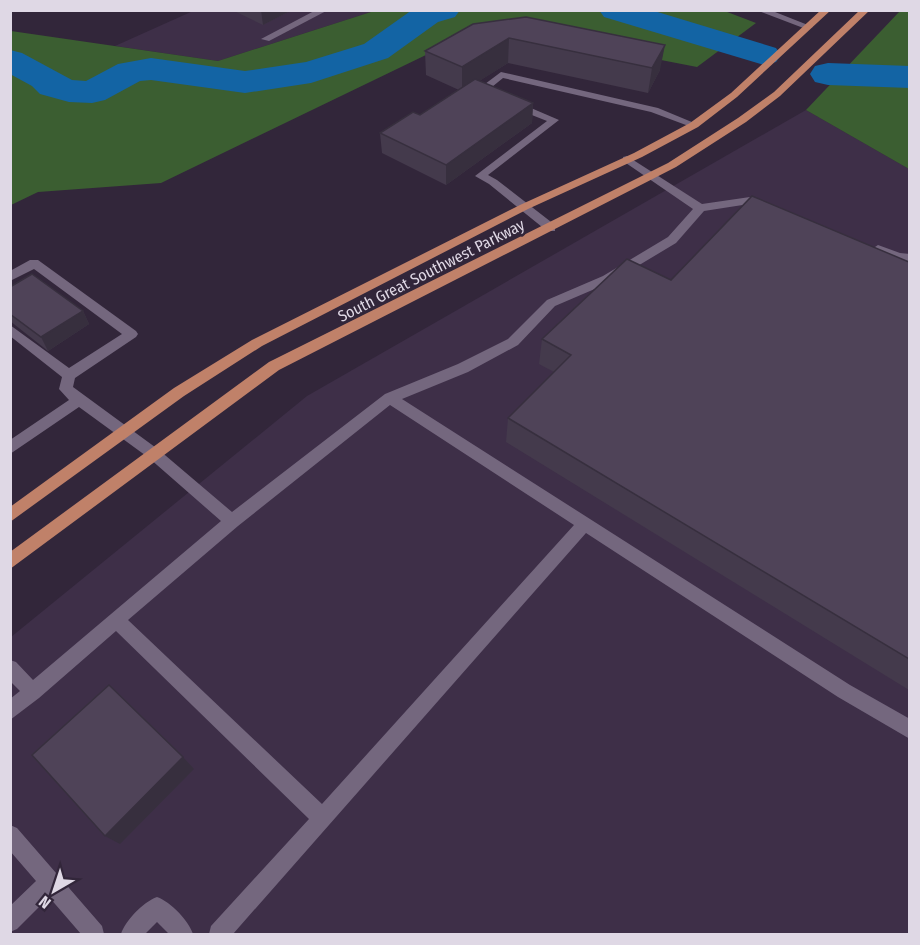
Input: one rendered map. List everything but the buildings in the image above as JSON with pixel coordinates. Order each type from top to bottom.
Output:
[{"type":"main road","name":"South Great Southwest Parkway","points":[[10,516],[179,392],[257,343],[524,207],[694,125],[734,95],[827,10]]},
{"type":"main road","name":"South Great Southwest Parkway","points":[[10,562],[274,366],[551,228],[651,175],[742,120],[769,100],[866,10]]},
{"type":"lane","points":[[266,39],[324,10]]},
{"type":"lane","points":[[760,10],[809,27]]},
{"type":"lane","points":[[551,228],[493,182],[480,176],[554,120],[480,92],[501,75],[654,110],[694,125]]},
{"type":"lane","points":[[627,159],[700,208]]},
{"type":"lane","points":[[10,711],[232,520],[390,398],[463,368],[513,342],[551,303],[607,279],[672,240],[700,208],[750,200],[782,212]]},
{"type":"lane","points":[[866,245],[897,257],[909,258]]},
{"type":"lane","points":[[10,277],[34,263],[131,334],[69,375],[66,389],[154,454],[232,520]]},
{"type":"lane","points":[[10,330],[69,375]]},
{"type":"lane","points":[[390,398],[844,691],[909,730]]},
{"type":"lane","points":[[10,448],[79,400]]},
{"type":"lane","points":[[219,934],[584,524]]},
{"type":"lane","points":[[116,620],[322,818]]},
{"type":"lane","points":[[10,668],[33,692]]},
{"type":"lane","points":[[13,845],[50,881],[94,934]]},
{"type":"lane","points":[[10,922],[50,881]]},
{"type":"lane","points":[[131,934],[158,907],[183,934]]},
{"type":"shaded area","points":[[193,11],[374,11],[218,61],[115,46]]},
{"type":"shaded area","points":[[806,110],[909,169],[909,934],[11,934],[11,637],[307,396]]},
{"type":"green space","points":[[722,10],[756,23],[697,67],[486,26],[161,183],[38,192],[11,205],[11,31],[218,61],[374,11]]},
{"type":"green space","points":[[900,11],[909,11],[909,169],[806,110]]},
{"type":"waterway","points":[[10,60],[45,78],[53,86],[69,91],[92,92],[131,72],[151,69],[245,82],[311,72],[376,51],[427,15],[444,10]]},
{"type":"waterway","points":[[615,10],[764,55]]},
{"type":"waterway","points":[[828,74],[910,77]]}]
